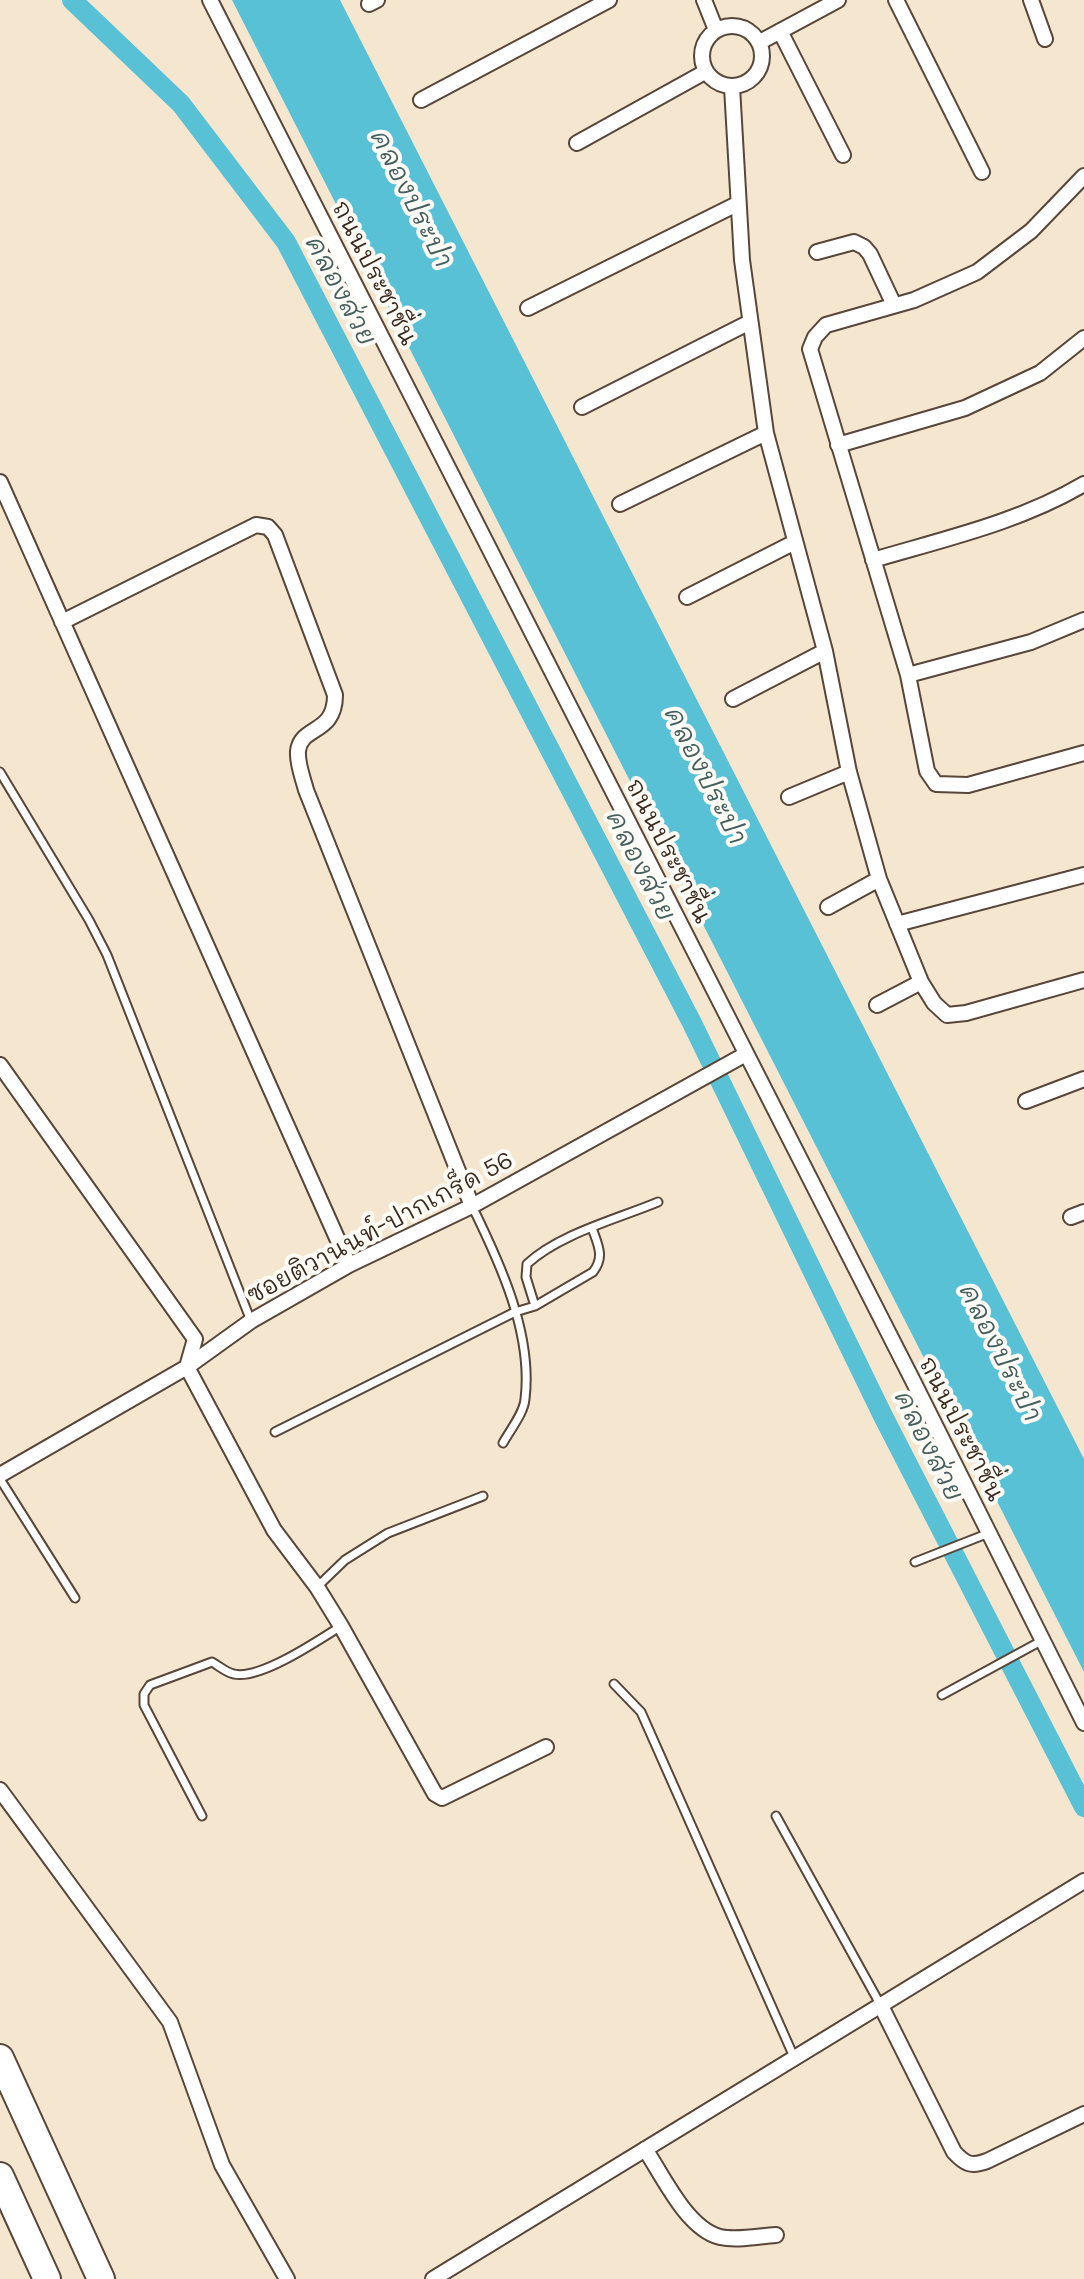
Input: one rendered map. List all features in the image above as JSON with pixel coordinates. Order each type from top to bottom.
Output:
[{"type":"highway","points":[[0,2058],[101,2279]]},
{"type":"highway","points":[[0,2176],[47,2279]]},
{"type":"street","name":"ถนนประชาชื่น","points":[[210,0],[1084,1723]]},
{"type":"street","points":[[421,100],[609,0]]},
{"type":"street","points":[[704,0],[716,30]]},
{"type":"street","points":[[760,42],[838,0]]},
{"type":"street","points":[[896,0],[982,172]]},
{"type":"street","points":[[1033,1],[1045,39]]},
{"type":"street","points":[[732,25],[748,30],[760,42],[763,63],[752,80],[732,87],[717,83],[705,72],[702,49],[716,30],[732,25]]},
{"type":"street","points":[[780,31],[843,155]]},
{"type":"street","points":[[577,143],[705,72]]},
{"type":"street","points":[[732,87],[737,204],[766,433],[825,651],[849,772],[879,879],[921,982],[934,1003],[947,1015],[966,1013],[1084,980]]},
{"type":"street","points":[[1084,176],[1031,231],[977,272],[914,300],[826,325],[815,337],[810,349],[908,675],[927,771],[936,784],[968,785],[1084,753]]},
{"type":"street","points":[[528,308],[737,204]]},
{"type":"street","points":[[817,252],[854,242],[864,247],[894,305]]},
{"type":"street","points":[[582,407],[750,322]]},
{"type":"street","points":[[838,445],[965,408],[1040,373],[1084,338]]},
{"type":"street","points":[[620,504],[766,433]]},
{"type":"street","points":[[0,482],[349,1265]]},
{"type":"street","points":[[873,560],[990,525],[1059,499],[1084,484]]},
{"type":"street","points":[[62,622],[256,525],[268,527],[275,535],[335,695],[335,710],[329,720],[302,739],[298,752],[306,790],[472,1206]]},
{"type":"street","points":[[687,597],[795,542]]},
{"type":"street","points":[[908,675],[1031,642],[1084,620]]},
{"type":"street","points":[[733,699],[825,651]]},
{"type":"street","points":[[789,797],[849,772]]},
{"type":"street","points":[[897,924],[1084,875]]},
{"type":"street","points":[[828,907],[879,879]]},
{"type":"street","points":[[877,1005],[921,982]]},
{"type":"street","name":"ซอยติวานนท์-ปากเกร็ด 56","points":[[0,1477],[187,1367],[251,1321],[349,1265],[472,1206],[746,1054]]},
{"type":"street","points":[[0,1065],[195,1339],[187,1367],[274,1530],[317,1587],[341,1626],[435,1794],[442,1798],[546,1747]]},
{"type":"street","points":[[1026,1101],[1084,1079]]},
{"type":"street","points":[[0,1790],[170,2022],[222,2165],[287,2279]]},
{"type":"street","points":[[433,2279],[1084,1881]]},
{"type":"street","points":[[880,2004],[954,2152],[965,2164],[987,2161],[1084,2114]]},
{"type":"street","points":[[645,2149],[686,2212],[708,2232],[723,2238],[776,2235]]},
{"type":"lane","points":[[0,772],[73,892],[107,955],[251,1321]]},
{"type":"lane","points":[[535,1306],[526,1277],[527,1264],[548,1248],[658,1202]]},
{"type":"lane","points":[[472,1206],[500,1264],[523,1340],[525,1402],[503,1443]]},
{"type":"lane","points":[[275,1432],[515,1312],[535,1306],[593,1272],[600,1263],[601,1254],[592,1228]]},
{"type":"lane","points":[[0,1477],[75,1598]]},
{"type":"lane","points":[[317,1587],[345,1560],[388,1533],[483,1496]]},
{"type":"lane","points":[[915,1562],[989,1533]]},
{"type":"lane","points":[[202,1816],[144,1705],[144,1694],[150,1685],[212,1662],[234,1674],[250,1674],[278,1664],[341,1626]]},
{"type":"lane","points":[[942,1695],[1043,1640]]},
{"type":"lane","points":[[614,1684],[641,1712],[794,2057]]},
{"type":"lane","points":[[776,1816],[880,2004]]},
{"type":"water","name":"คลองประปา","points":[[232,0],[340,0],[1084,1459],[1084,1672]]},
{"type":"waterway","name":"คลองส่วย","points":[[72,0],[181,104],[286,242],[692,1023],[883,1416],[1084,1807]]}]
